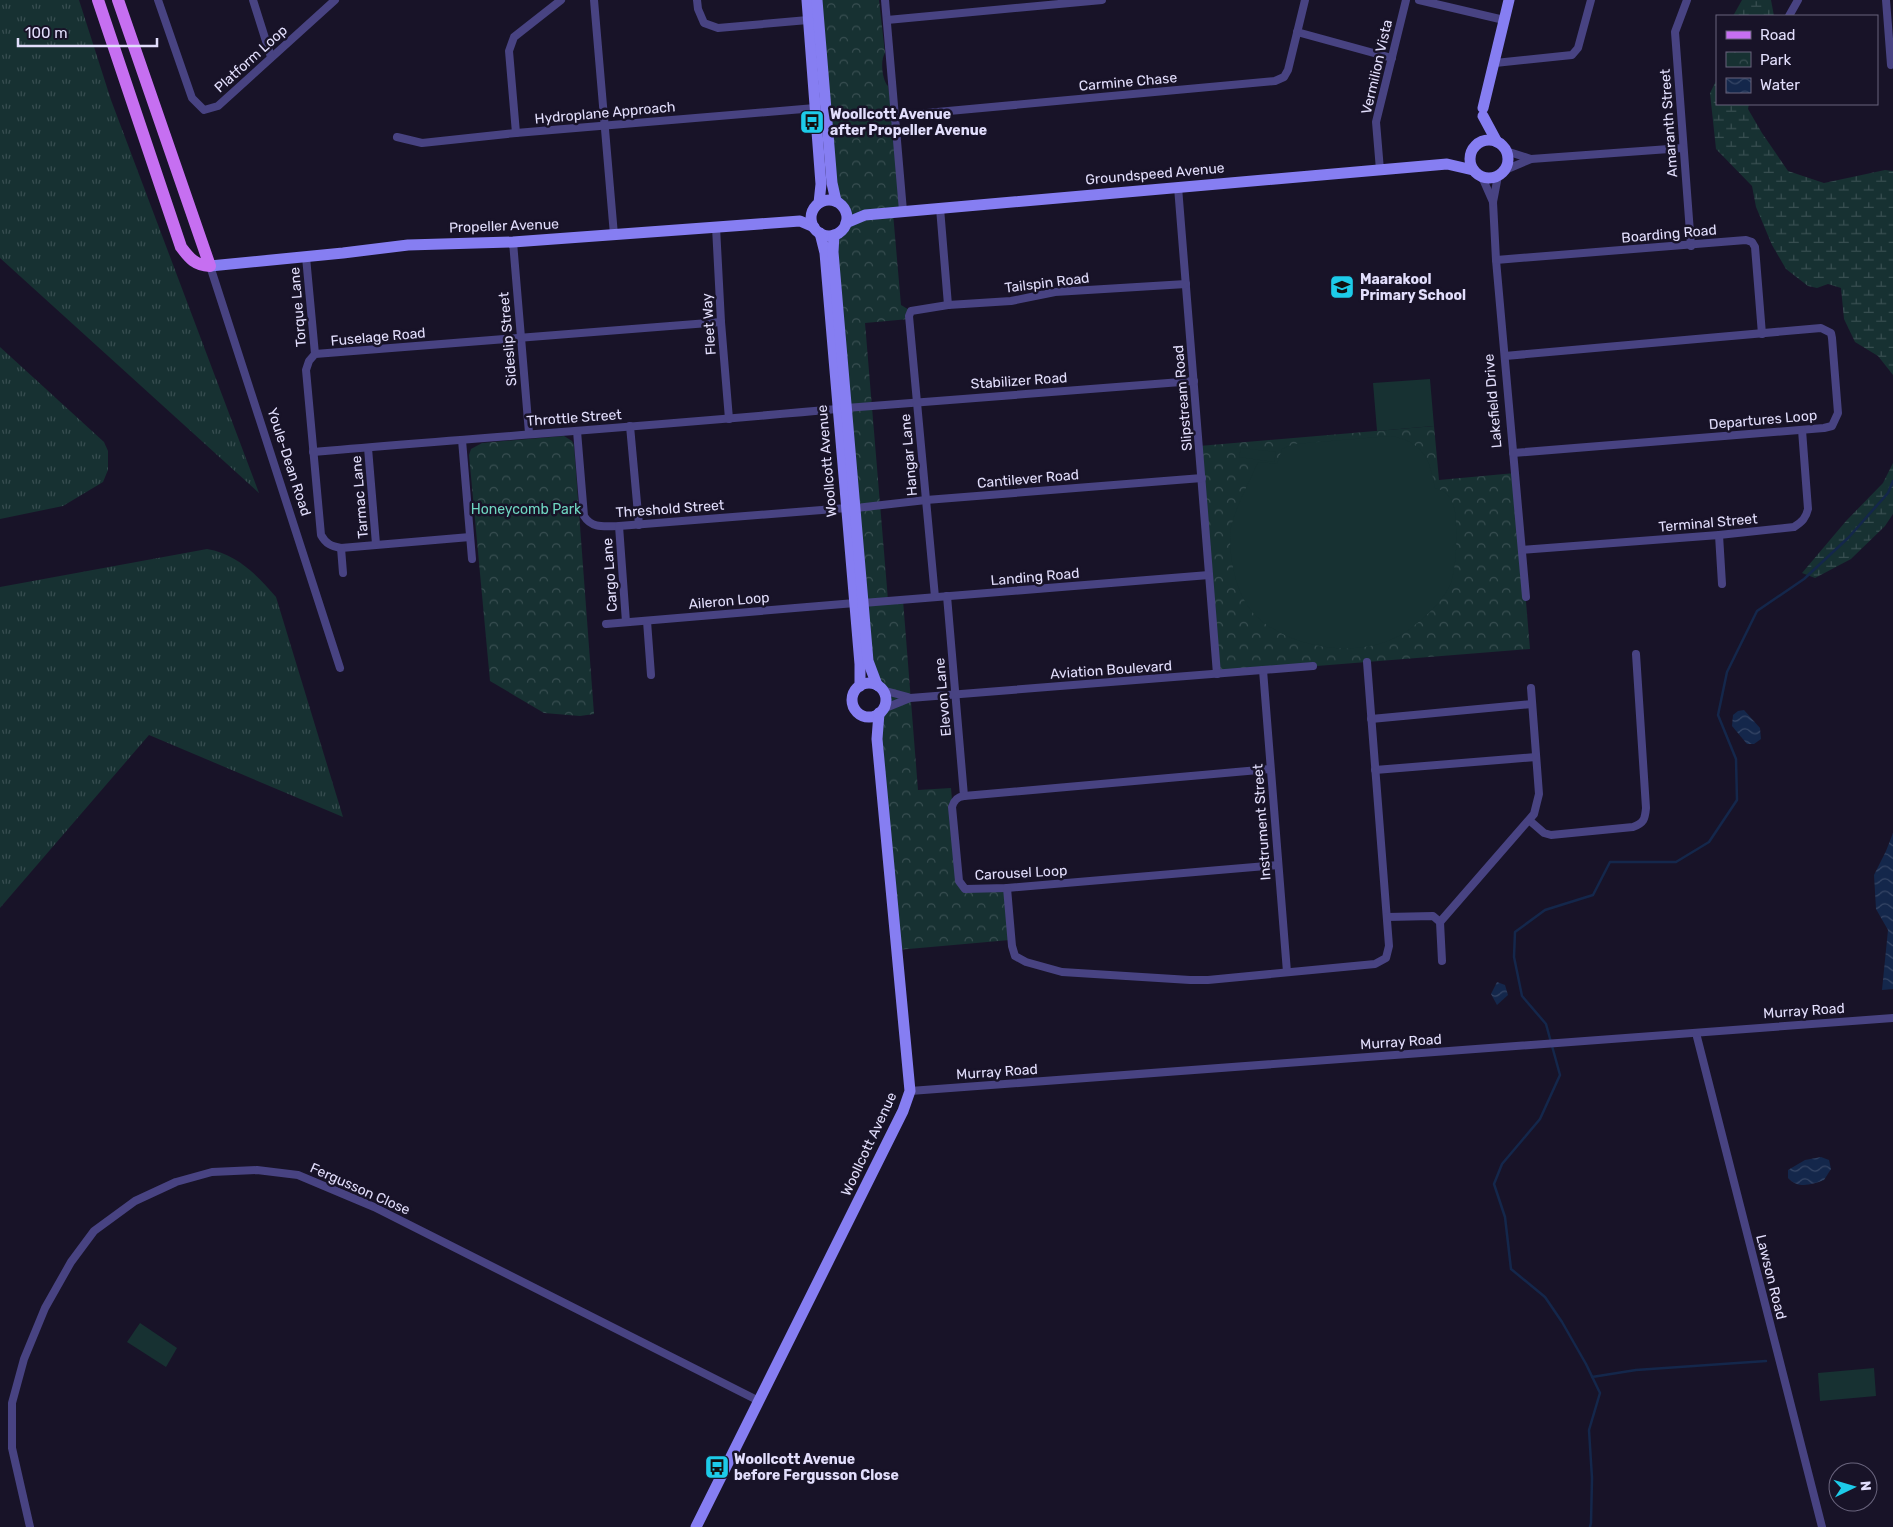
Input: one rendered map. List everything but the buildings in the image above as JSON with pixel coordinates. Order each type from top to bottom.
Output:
[{"type":"main road","points":[[98,0],[181,247],[191,260],[200,265],[210,266]]},
{"type":"main road","name":"Youle-Dean Road","points":[[118,0],[210,266]]},
{"type":"street","name":"Platform Loop","points":[[158,0],[192,98],[204,110],[218,106],[335,0]]},
{"type":"street","points":[[253,0],[271,57]]},
{"type":"street","points":[[516,133],[509,51],[514,37],[561,0]]},
{"type":"street","points":[[594,0],[614,235]]},
{"type":"street","points":[[697,0],[698,9],[704,23],[718,28],[808,20]]},
{"type":"street","name":"Woollcott Avenue","points":[[696,1527],[903,1111],[910,1091],[877,739],[881,711],[885,700],[868,661],[859,603],[842,409],[825,253],[817,230],[812,222],[821,184],[807,0]]},
{"type":"street","points":[[817,0],[832,183],[836,201]]},
{"type":"street","points":[[885,0],[903,211]]},
{"type":"street","points":[[887,20],[1102,0]]},
{"type":"street","name":"Carmine Chase","points":[[894,116],[1275,81],[1284,77],[1288,70],[1305,0]]},
{"type":"street","name":"Vermilion Vista","points":[[1380,170],[1376,122],[1406,0]]},
{"type":"street","points":[[1419,0],[1504,20]]},
{"type":"street","points":[[1480,142],[1483,112],[1509,0]]},
{"type":"street","points":[[1495,62],[1572,55],[1578,48],[1591,0]]},
{"type":"street","name":"Amaranth Street","points":[[1687,0],[1675,32],[1690,246]]},
{"type":"street","points":[[1790,15],[1798,0]]},
{"type":"street","points":[[1886,0],[1891,65],[1893,64]]},
{"type":"street","points":[[1297,32],[1392,58]]},
{"type":"street","name":"Hydroplane Approach","points":[[397,137],[422,143],[516,133],[815,108]]},
{"type":"street","points":[[1483,112],[1497,142],[1506,151],[1531,159]]},
{"type":"street","points":[[1497,142],[1485,140],[1480,142],[1471,151],[1470,163],[1477,174],[1488,179],[1531,159],[1683,148]]},
{"type":"street","name":"Groundspeed Avenue","points":[[846,223],[866,215],[903,211],[1447,164],[1471,151]]},
{"type":"street","points":[[1502,173],[1507,164],[1506,151]]},
{"type":"street","name":"Groundspeed Avenue","points":[[1447,164],[1477,174]]},
{"type":"street","name":"Lakefield Drive","points":[[1502,173],[1493,202],[1496,260],[1526,597]]},
{"type":"street","name":"Lakefield Drive","points":[[1477,174],[1493,202]]},
{"type":"street","name":"Slipstream Road","points":[[1178,187],[1217,674]]},
{"type":"street","points":[[800,221],[830,200],[836,201],[845,209],[846,223],[840,232],[834,235],[825,235],[817,230]]},
{"type":"street","points":[[940,208],[948,306]]},
{"type":"street","name":"Groundspeed Avenue","points":[[845,209],[866,215]]},
{"type":"street","name":"Propeller Avenue","points":[[210,266],[408,245],[512,242],[800,221],[817,230]]},
{"type":"street","name":"Fleet Way","points":[[716,227],[729,420]]},
{"type":"street","name":"Woollcott Avenue","points":[[834,235],[833,252],[842,409]]},
{"type":"street","name":"Boarding Road","points":[[1496,260],[1690,246],[1746,240],[1752,242],[1755,247],[1762,334]]},
{"type":"street","name":"Sideslip Street","points":[[512,242],[529,433]]},
{"type":"street","name":"Torque Lane","points":[[306,257],[315,354]]},
{"type":"street","name":"Youle-Dean Road","points":[[210,266],[340,668]]},
{"type":"street","name":"Tailspin Road","points":[[911,310],[1011,300],[1055,292],[1186,284]]},
{"type":"street","name":"Hangar Lane","points":[[911,310],[909,316],[935,597]]},
{"type":"street","name":"Fuselage Road","points":[[341,548],[326,543],[321,535],[306,370],[308,361],[315,354],[721,322]]},
{"type":"street","name":"Departures Loop","points":[[1504,356],[1821,328],[1830,333],[1838,412],[1837,419],[1832,426],[1824,428],[1513,453]]},
{"type":"street","name":"Stabilizer Road","points":[[842,409],[917,401],[1194,381]]},
{"type":"street","name":"Throttle Street","points":[[313,452],[529,433],[729,420],[842,409]]},
{"type":"street","points":[[630,426],[639,525]]},
{"type":"street","name":"Terminal Street","points":[[1522,550],[1719,535],[1794,527],[1806,517],[1808,509],[1802,430]]},
{"type":"street","name":"Threshold Street","points":[[577,431],[584,516],[594,526],[639,525],[851,508]]},
{"type":"street","points":[[462,440],[472,559]]},
{"type":"street","name":"Tarmac Lane","points":[[368,448],[376,544]]},
{"type":"street","name":"Cantilever Road","points":[[851,508],[926,500],[1202,478]]},
{"type":"street","name":"Cargo Lane","points":[[619,526],[626,622]]},
{"type":"street","points":[[1719,535],[1722,584]]},
{"type":"street","points":[[343,573],[341,548],[470,537]]},
{"type":"street","name":"Landing Road","points":[[859,603],[1209,575]]},
{"type":"street","name":"Elevon Lane","points":[[947,596],[964,796]]},
{"type":"street","name":"Woollcott Avenue","points":[[859,603],[860,686],[853,694],[852,704],[858,713],[864,716],[877,739]]},
{"type":"street","name":"Aileron Loop","points":[[606,624],[859,603]]},
{"type":"street","points":[[647,620],[651,675]]},
{"type":"street","points":[[1529,820],[1544,833],[1551,834],[1633,827],[1645,820],[1646,808],[1636,654]]},
{"type":"street","points":[[1007,888],[1012,946],[1016,956],[1026,962],[1062,972],[1190,980],[1375,964],[1386,958],[1389,946],[1387,916],[1366,662]]},
{"type":"street","name":"Aviation Boulevard","points":[[881,711],[910,698],[1313,666]]},
{"type":"street","name":"Instrument Street","points":[[1263,670],[1288,972]]},
{"type":"street","points":[[860,686],[868,683],[879,688]]},
{"type":"street","name":"Aviation Boulevard","points":[[879,688],[910,698]]},
{"type":"street","points":[[1442,961],[1440,922],[1534,814],[1540,794],[1531,688]]},
{"type":"street","points":[[1371,719],[1532,704]]},
{"type":"street","points":[[864,716],[873,716],[881,711]]},
{"type":"street","points":[[1375,770],[1536,757]]},
{"type":"street","points":[[964,796],[1270,769]]},
{"type":"street","name":"Carousel Loop","points":[[964,796],[958,797],[952,807],[959,881],[965,888],[1007,888],[1278,865]]},
{"type":"street","points":[[1387,916],[1425,915],[1433,916],[1440,922]]},
{"type":"street","name":"Murray Road","points":[[910,1091],[1893,1018]]},
{"type":"street","name":"Lawson Road","points":[[1696,1033],[1822,1527]]},
{"type":"street","name":"Fergusson Close","points":[[30,1527],[12,1448],[12,1403],[24,1359],[45,1308],[71,1262],[94,1231],[135,1201],[176,1182],[212,1172],[257,1170],[298,1175],[374,1207],[759,1402]]},
{"type":"green space","points":[[0,0],[79,0],[111,100],[259,493],[0,258]]},
{"type":"green space","points":[[822,0],[879,0],[885,53],[882,70],[888,86],[897,148],[903,211],[893,213],[901,305],[911,311],[909,319],[865,323],[888,600],[903,600],[918,790],[951,788],[959,881],[961,885],[1007,888],[1010,940],[897,950],[877,739],[885,700],[884,694],[869,664],[834,235],[839,232],[846,222],[845,209],[836,201]]},
{"type":"green space","points":[[1742,0],[1771,0],[1774,15],[1734,15]]},
{"type":"green space","points":[[1716,81],[1716,105],[1749,105],[1748,109],[1762,133],[1788,171],[1824,183],[1885,170],[1893,171],[1893,375],[1878,356],[1855,342],[1844,319],[1841,288],[1828,284],[1817,288],[1808,286],[1786,269],[1772,245],[1756,207],[1752,186],[1716,149],[1710,93]]},
{"type":"green space","points":[[0,347],[104,442],[108,451],[108,470],[103,482],[63,506],[0,519]]},
{"type":"green space","points":[[1430,379],[1434,426],[1377,431],[1373,383]]},
{"type":"green space","points":[[1434,426],[1439,480],[1515,473],[1530,649],[1217,674],[1199,446]]},
{"type":"green space","name":"Honeycomb Park","points":[[564,436],[572,441],[574,445],[594,714],[580,716],[544,713],[490,681],[469,455],[471,449],[482,443]]},
{"type":"green space","points":[[1391,436],[1418,447],[1431,468],[1435,488],[1446,493],[1452,502],[1456,520],[1456,555],[1451,583],[1445,593],[1438,604],[1410,629],[1376,645],[1359,648],[1322,646],[1286,636],[1270,627],[1257,617],[1244,600],[1236,580],[1230,546],[1233,519],[1258,462],[1277,464],[1282,449],[1294,444]]},
{"type":"green space","points":[[1241,448],[1276,452],[1274,462],[1239,457]]},
{"type":"green space","points":[[1893,463],[1893,514],[1885,526],[1851,559],[1815,578],[1802,573],[1846,521],[1883,483]]},
{"type":"green space","points":[[207,549],[228,556],[246,567],[276,597],[343,817],[149,735],[0,908],[0,587]]},
{"type":"green space","points":[[140,1323],[177,1348],[166,1367],[127,1342]]},
{"type":"green space","points":[[1874,1368],[1876,1396],[1820,1401],[1818,1373]]},
{"type":"water","points":[[1744,710],[1760,728],[1761,739],[1754,744],[1747,744],[1732,726],[1733,715],[1738,711]]},
{"type":"water","points":[[1893,833],[1893,989],[1882,990],[1888,930],[1876,909],[1874,875]]},
{"type":"water","points":[[1497,982],[1505,985],[1508,995],[1497,1005],[1491,994]]},
{"type":"water","points":[[1821,1157],[1829,1160],[1831,1169],[1824,1180],[1800,1185],[1788,1178],[1788,1170],[1805,1160]]},
{"type":"waterway","points":[[1590,1527],[1592,1478],[1589,1430],[1600,1393],[1562,1322],[1545,1297],[1511,1269],[1505,1217],[1494,1184],[1502,1164],[1540,1119],[1560,1075],[1546,1024],[1522,996],[1514,957],[1515,932],[1545,910],[1593,895],[1610,862],[1676,862],[1709,842],[1737,800],[1736,759],[1718,715],[1727,672],[1757,611],[1804,579],[1849,537],[1888,493],[1893,481]]},
{"type":"waterway","points":[[1592,1377],[1636,1370],[1766,1361]]},
{"type":"place","name":"Woollcott Avenue after Propeller Avenue","points":[[812,122]]},
{"type":"place","name":"Maarakool Primary School","points":[[1342,287]]},
{"type":"place","name":"Woollcott Avenue before Fergusson Close","points":[[717,1467]]}]
